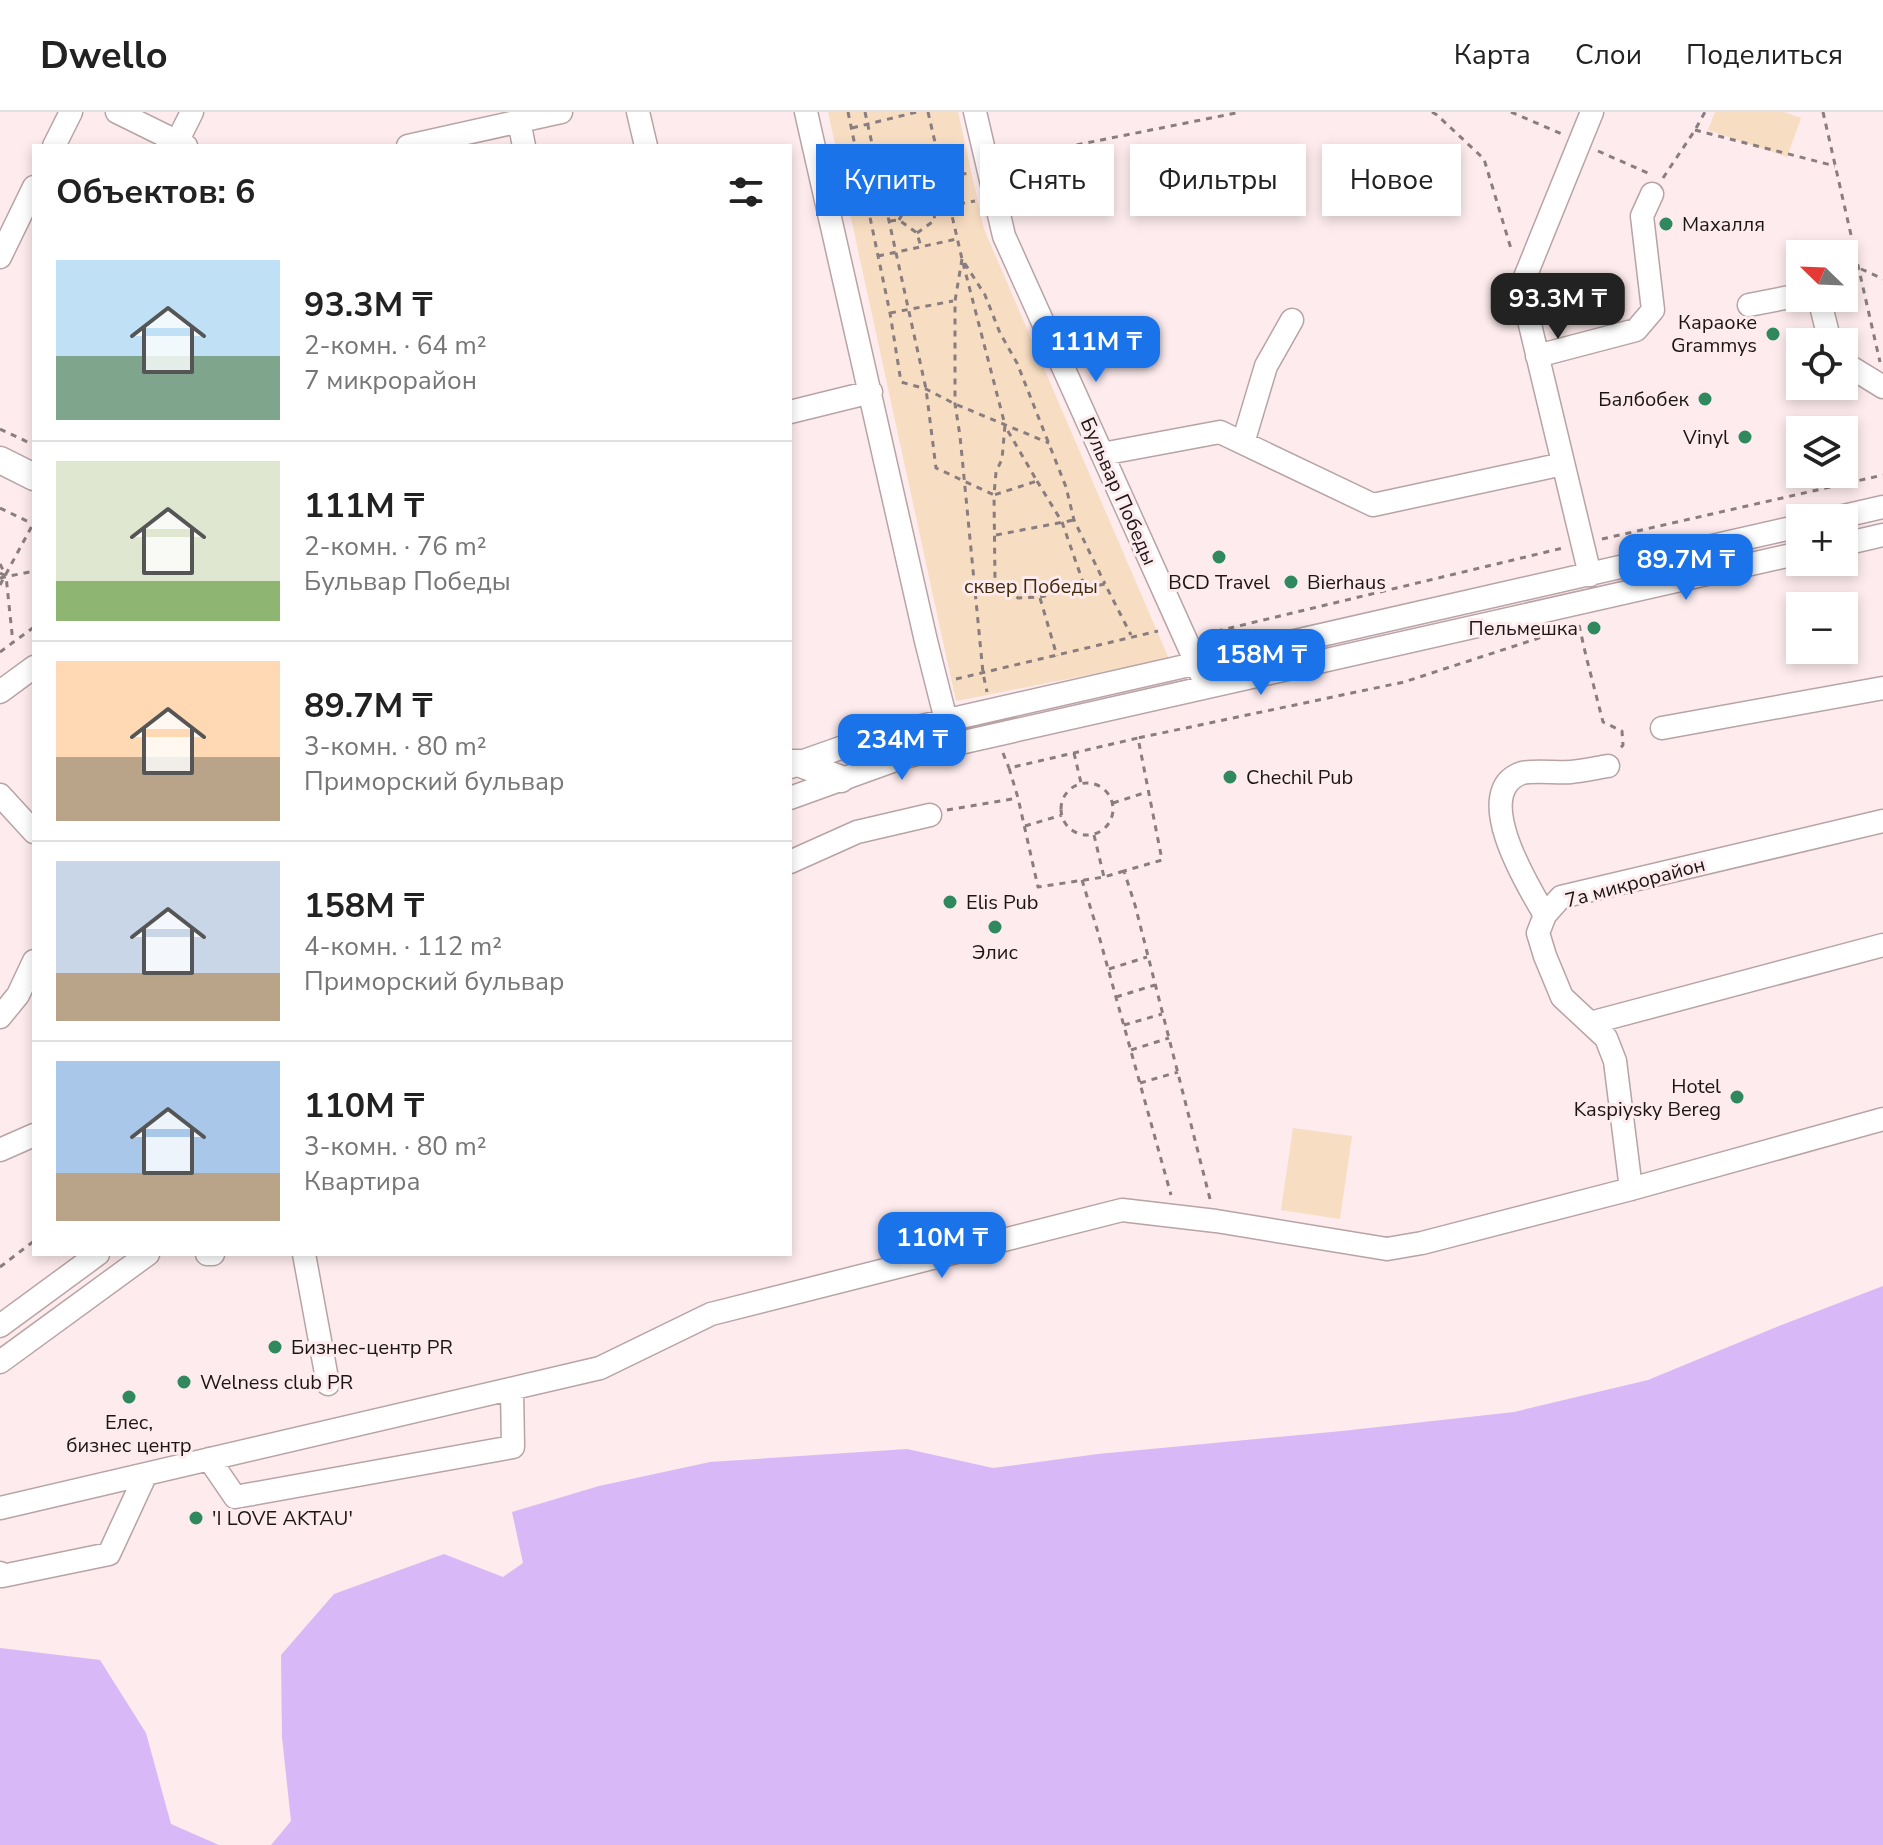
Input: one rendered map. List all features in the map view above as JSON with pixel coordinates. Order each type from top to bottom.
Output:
[{"type":"main road","points":[[0,460],[32,476]]},
{"type":"main road","points":[[793,765],[841,779]]},
{"type":"street","points":[[55,144],[71,112]]},
{"type":"street","points":[[117,112],[177,144]]},
{"type":"street","points":[[179,144],[192,112]]},
{"type":"street","points":[[417,144],[561,112]]},
{"type":"street","points":[[638,112],[646,144]]},
{"type":"street","points":[[806,112],[951,745]]},
{"type":"street","name":"Бульвар Победы","points":[[975,112],[982,144]]},
{"type":"street","points":[[1590,575],[1521,287],[1592,112]]},
{"type":"street","points":[[519,121],[524,144]]},
{"type":"street","points":[[0,257],[32,191]]},
{"type":"street","points":[[1537,356],[1636,330],[1653,310],[1642,216],[1652,194]]},
{"type":"street","name":"Бульвар Победы","points":[[999,216],[1004,236],[1207,686]]},
{"type":"street","points":[[1749,305],[1786,298]]},
{"type":"street","points":[[1243,443],[1266,366],[1292,320]]},
{"type":"street","points":[[1858,372],[1883,387]]},
{"type":"street","points":[[792,412],[871,392]]},
{"type":"street","points":[[1102,454],[1220,432],[1373,505],[1563,464]]},
{"type":"street","points":[[1858,513],[1883,507]]},
{"type":"street","points":[[793,765],[869,738],[1786,529]]},
{"type":"street","points":[[1858,541],[1883,535]]},
{"type":"street","points":[[792,797],[901,758],[951,745],[1786,556]]},
{"type":"street","points":[[0,692],[32,668]]},
{"type":"street","points":[[1662,728],[1883,688]]},
{"type":"street","points":[[1545,915],[1514,858],[1500,803],[1502,790],[1522,773],[1575,772],[1608,766]]},
{"type":"street","points":[[0,795],[32,830]]},
{"type":"street","points":[[792,861],[857,832],[930,815]]},
{"type":"street","name":"7а микрорайон","points":[[1631,1189],[1615,1061],[1606,1038],[1562,997],[1538,933],[1545,915],[1561,897],[1883,821]]},
{"type":"street","points":[[1590,1023],[1883,945]]},
{"type":"street","points":[[0,1017],[18,995],[32,965]]},
{"type":"street","points":[[0,1508],[600,1368],[711,1314],[1122,1210],[1216,1221],[1387,1249],[1422,1243],[1631,1189],[1883,1119]]},
{"type":"street","points":[[0,1150],[32,1136]]},
{"type":"street","points":[[0,1326],[95,1256]]},
{"type":"street","points":[[0,1362],[145,1256]]},
{"type":"street","points":[[304,1256],[328,1384]]},
{"type":"street","points":[[209,1459],[235,1497],[513,1447],[512,1389]]},
{"type":"street","points":[[0,1573],[2,1576],[109,1554],[146,1474]]},
{"type":"path","points":[[848,112],[856,144]]},
{"type":"path","points":[[865,112],[872,144]]},
{"type":"path","points":[[852,128],[917,112]]},
{"type":"path","points":[[928,112],[935,144]]},
{"type":"path","points":[[1088,144],[1241,112]]},
{"type":"path","points":[[1432,112],[1484,159],[1521,287]]},
{"type":"path","points":[[1652,194],[1705,112]]},
{"type":"path","points":[[1823,112],[1883,374]]},
{"type":"path","points":[[1695,130],[1835,166]]},
{"type":"path","points":[[964,202],[978,200]]},
{"type":"path","points":[[871,216],[901,382],[926,389],[1049,443]]},
{"type":"path","points":[[889,216],[926,389],[936,468],[994,495],[1037,481]]},
{"type":"path","points":[[899,220],[901,216]]},
{"type":"path","points":[[917,233],[935,220],[934,216]]},
{"type":"path","points":[[953,216],[1005,425],[1062,522],[1085,588]]},
{"type":"path","points":[[890,221],[899,220],[917,233],[921,247]]},
{"type":"path","points":[[878,256],[958,238]]},
{"type":"path","points":[[962,259],[955,301],[955,404],[983,673]]},
{"type":"path","points":[[962,259],[985,295],[1000,333],[1017,363],[1066,487],[1074,520],[1132,637]]},
{"type":"path","points":[[1859,268],[1883,279]]},
{"type":"path","points":[[890,313],[955,301]]},
{"type":"path","points":[[1005,425],[994,495],[995,581],[1018,598],[1040,597],[1105,584]]},
{"type":"path","points":[[0,429],[32,444]]},
{"type":"path","points":[[936,684],[1132,637],[1182,632],[1363,597],[1582,543],[1883,475]]},
{"type":"path","points":[[0,508],[32,523]]},
{"type":"path","points":[[996,535],[1074,520]]},
{"type":"path","points":[[0,585],[32,528]]},
{"type":"path","points":[[0,564],[6,576],[13,643]]},
{"type":"path","points":[[0,576],[32,571]]},
{"type":"path","points":[[1040,597],[1057,656]]},
{"type":"path","points":[[1138,738],[1162,860],[1104,877],[1038,887],[1009,768],[1138,738],[1404,682],[1579,625],[1603,722],[1622,731],[1623,745],[1608,766]]},
{"type":"path","points":[[0,652],[32,629]]},
{"type":"path","points":[[1074,753],[1081,783]]},
{"type":"path","points":[[1081,783],[1099,785],[1113,803],[1109,825],[1094,835],[1076,833],[1068,827],[1062,815],[1062,802],[1066,794],[1081,783]]},
{"type":"path","points":[[1113,803],[1149,792]]},
{"type":"path","points":[[930,815],[1018,798]]},
{"type":"path","points":[[1025,826],[1062,815]]},
{"type":"path","points":[[1094,835],[1104,877]]},
{"type":"path","points":[[1124,871],[1216,1221]]},
{"type":"path","points":[[1082,880],[1177,1216]]},
{"type":"path","points":[[1109,969],[1148,957]]},
{"type":"path","points":[[1116,997],[1156,985]]},
{"type":"path","points":[[1124,1025],[1163,1014]]},
{"type":"path","points":[[1131,1050],[1169,1038]]},
{"type":"path","points":[[1140,1083],[1178,1072]]},
{"type":"path","points":[[0,1267],[32,1243]]},
{"type":"green space","name":"сквер Победы","points":[[828,112],[958,112],[984,229],[1169,659],[956,701],[851,216],[964,216],[964,144],[835,144]]},
{"type":"green space","points":[[1715,112],[1784,112],[1801,118],[1787,157],[1708,130]]},
{"type":"green space","points":[[1293,1128],[1352,1136],[1340,1219],[1281,1210]]},
{"type":"shaded area","points":[[1883,1286],[1883,1845],[271,1845],[291,1821],[282,1737],[281,1655],[334,1594],[444,1554],[503,1577],[523,1563],[512,1512],[599,1486],[710,1462],[907,1449],[993,1468],[1098,1454],[1514,1412],[1648,1380]]},
{"type":"shaded area","points":[[0,1648],[100,1660],[146,1733],[171,1824],[219,1845],[0,1845]]},
{"type":"place","name":"Махалля","points":[[1666,224]]},
{"type":"place","name":"Караоке Grammys","points":[[1773,334]]},
{"type":"place","name":"Балбобек","points":[[1705,399]]},
{"type":"place","name":"Vinyl","points":[[1745,437]]},
{"type":"place","name":"BCD Travel","points":[[1219,557]]},
{"type":"place","name":"Bierhaus","points":[[1291,582]]},
{"type":"place","name":"Пельмешка","points":[[1594,628]]},
{"type":"place","name":"Chechil Pub","points":[[1230,777]]},
{"type":"place","name":"Elis Pub","points":[[950,902]]},
{"type":"place","name":"Элис","points":[[995,927]]},
{"type":"place","name":"Hotel Kaspiysky Bereg","points":[[1737,1097]]},
{"type":"place","name":"Бизнес-центр PR","points":[[275,1347]]},
{"type":"place","name":"Welness club PR","points":[[184,1382]]},
{"type":"place","name":"Елес, бизнес центр","points":[[129,1397]]},
{"type":"place","name":"'I LOVE AKTAU'","points":[[196,1518]]}]
